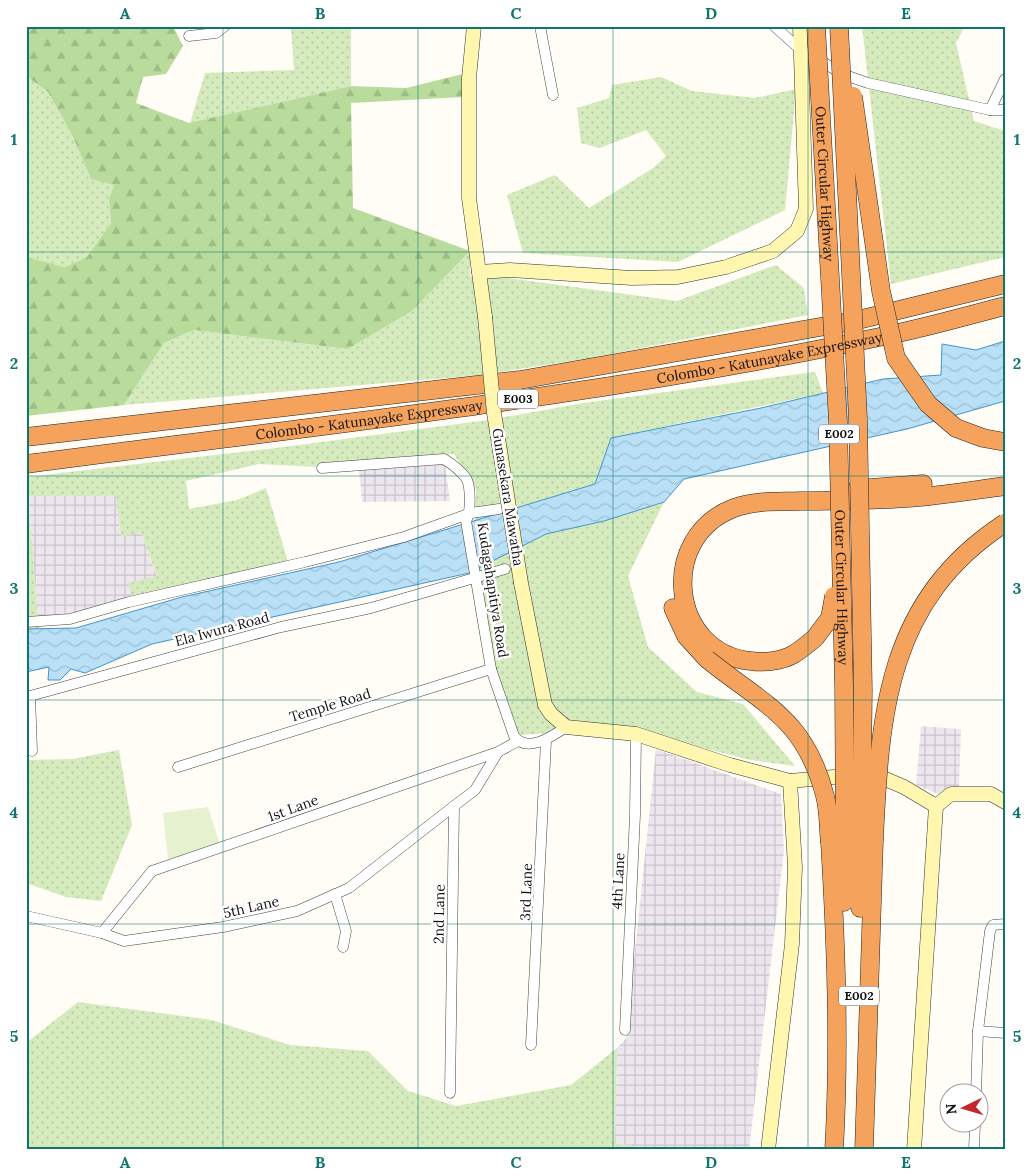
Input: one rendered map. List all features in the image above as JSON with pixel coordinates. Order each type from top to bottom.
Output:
[{"type":"highway","name":"Outer Circular Highway","points":[[816,26],[838,422],[844,687],[853,842],[856,1150]]},
{"type":"highway","name":"Outer Circular Highway","points":[[841,26],[858,419],[863,690],[853,842],[842,1150]]},
{"type":"highway","points":[[841,26],[882,291],[896,358],[928,404],[956,428],[983,438],[1005,442]]},
{"type":"highway","name":"Colombo - Katunayake Expressway","points":[[26,437],[520,380],[854,321],[1005,284]]},
{"type":"highway","name":"Colombo - Katunayake Expressway","points":[[26,464],[355,423],[707,370],[892,335],[1005,306]]},
{"type":"highway","points":[[838,422],[835,592],[830,618],[816,638],[793,655],[765,663],[740,660],[713,648],[696,628],[685,607],[681,583],[685,561],[695,538],[711,521],[733,509],[756,502],[895,499],[1005,486]]},
{"type":"highway","points":[[864,1150],[853,842],[826,798],[811,753],[799,735],[784,718],[764,701],[707,659],[686,636],[673,609],[670,579],[677,552],[693,527],[712,510],[732,499],[758,493],[912,486],[1005,474]]},
{"type":"highway","points":[[834,1150],[837,1102],[836,951],[853,842],[877,768],[887,697],[910,629],[939,580],[979,540],[1005,523]]},
{"type":"street","points":[[189,36],[216,33],[225,26]]},
{"type":"street","name":"Gunasekara Mawatha","points":[[474,26],[469,78],[469,198],[485,317],[494,414],[522,583],[545,705],[551,714],[566,727]]},
{"type":"street","points":[[540,26],[553,95]]},
{"type":"street","points":[[774,26],[802,51],[842,74],[868,83],[990,110],[1005,110]]},
{"type":"street","points":[[479,272],[526,271],[632,278],[678,277],[726,267],[773,251],[796,231],[806,209],[800,26]]},
{"type":"street","points":[[990,110],[1005,79]]},
{"type":"street","name":"Kudagahapitiya Road","points":[[322,468],[444,459],[452,464],[467,480],[468,517],[474,572],[491,669],[505,713],[518,742]]},
{"type":"street","points":[[26,622],[70,619],[129,602],[305,562],[404,537],[499,509]]},
{"type":"street","points":[[474,572],[505,569]]},
{"type":"street","name":"Ela Iwura Road","points":[[32,750],[30,696],[280,627],[371,608],[474,572]]},
{"type":"street","name":"Temple Road","points":[[178,767],[491,669]]},
{"type":"street","points":[[518,742],[524,744],[546,741],[566,727],[636,734],[730,765],[790,781],[855,774],[883,778],[904,787],[936,806]]},
{"type":"street","name":"4th Lane","points":[[625,1030],[636,815],[636,734]]},
{"type":"street","name":"3rd Lane","points":[[531,1045],[546,741]]},
{"type":"street","name":"1st Lane","points":[[102,933],[152,871],[422,776],[498,752],[518,742]]},
{"type":"street","points":[[454,806],[474,790],[498,752]]},
{"type":"street","points":[[768,1150],[792,944],[795,867],[790,781]]},
{"type":"street","points":[[914,1150],[936,806],[951,794],[991,794],[1005,802]]},
{"type":"street","name":"5th Lane","points":[[26,916],[102,933],[124,941],[223,928],[297,910],[349,888],[454,806]]},
{"type":"street","name":"2nd Lane","points":[[450,1093],[454,806]]},
{"type":"street","points":[[335,894],[346,931],[343,947]]},
{"type":"street","points":[[976,1084],[978,1031],[990,931],[993,925],[1005,924]]},
{"type":"street","points":[[978,1031],[1005,1033]]},
{"type":"street","points":[[974,1150],[975,1134]]},
{"type":"shaded area","points":[[445,465],[450,501],[362,502],[359,469]]},
{"type":"shaded area","points":[[28,496],[116,496],[121,536],[141,532],[157,577],[132,598],[67,614],[38,618]]},
{"type":"shaded area","points":[[921,726],[961,729],[959,787],[938,794],[916,785]]},
{"type":"shaded area","points":[[656,749],[781,794],[784,851],[749,1150],[655,1150],[615,1143],[617,1048],[626,1038]]},
{"type":"green space","points":[[26,26],[173,26],[183,46],[166,74],[143,77],[136,103],[189,123],[351,86],[406,88],[463,74],[463,97],[351,103],[353,208],[470,251],[412,311],[348,349],[194,330],[164,343],[124,405],[26,416],[26,257],[65,267],[87,257],[111,223],[109,199],[114,185],[91,179],[73,137],[48,92],[26,76]]},
{"type":"green space","points":[[291,26],[351,26],[351,86],[190,123],[205,73],[294,70]]},
{"type":"green space","points":[[862,26],[965,26],[956,43],[974,121],[1005,131],[1005,257],[891,284]]},
{"type":"green space","points":[[26,76],[48,92],[73,137],[91,178],[114,185],[109,199],[111,223],[87,257],[65,267],[26,257]]},
{"type":"green space","points":[[661,77],[692,91],[755,98],[796,89],[785,210],[678,262],[523,253],[507,195],[555,175],[589,208],[653,168],[666,156],[646,130],[600,148],[581,143],[577,108],[609,98],[612,85]]},
{"type":"green space","points":[[470,251],[470,276],[500,277],[677,301],[776,265],[804,288],[808,315],[591,358],[481,375],[124,405],[164,343],[194,330],[348,349],[412,311]]},
{"type":"green space","points":[[815,372],[823,393],[611,438],[595,484],[475,521],[476,489],[454,454],[315,467],[259,464],[186,481],[189,509],[237,500],[266,488],[288,562],[132,598],[128,583],[157,576],[141,532],[121,537],[116,496],[28,496],[39,629],[26,629],[26,477],[284,447],[488,420],[584,403]]},
{"type":"green space","points":[[664,502],[628,576],[648,647],[697,692],[743,704],[795,766],[750,760],[626,728],[519,735],[494,666],[479,568],[546,534],[604,521]]},
{"type":"green space","points":[[119,750],[132,825],[101,901],[66,897],[26,883],[26,760],[73,759]]},
{"type":"green space","points":[[208,807],[220,845],[168,859],[163,813]]},
{"type":"green space","points":[[78,1002],[212,1020],[290,1045],[368,1051],[408,1091],[456,1106],[571,1085],[617,1048],[615,1143],[655,1150],[26,1150],[26,1043]]},
{"type":"water","points":[[1005,341],[1005,401],[907,429],[684,479],[664,502],[604,521],[546,534],[469,573],[152,644],[85,673],[71,669],[60,680],[48,680],[49,667],[26,672],[26,629],[76,628],[182,597],[339,562],[595,484],[611,438],[761,408],[883,379],[941,375],[942,344],[976,350]]}]
